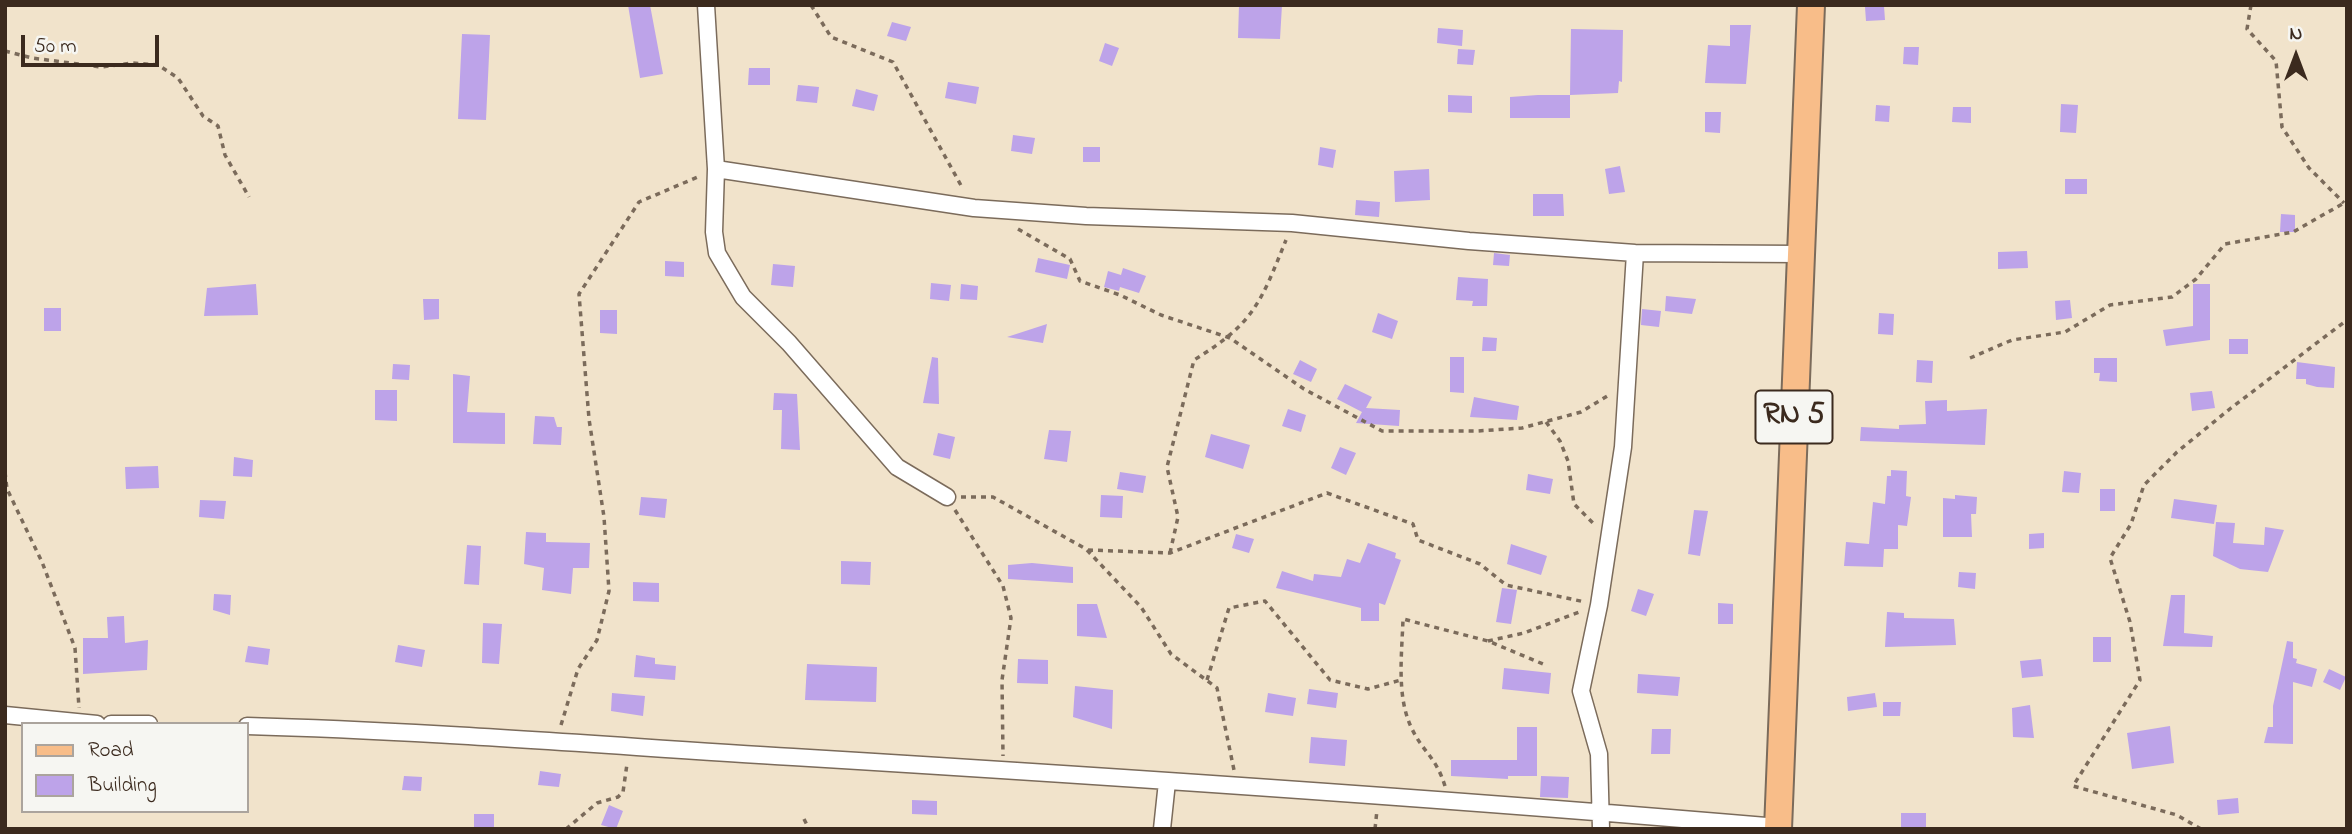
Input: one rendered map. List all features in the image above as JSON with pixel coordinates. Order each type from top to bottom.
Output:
[{"type":"main road","name":"RN 5","points":[[1778,828],[1811,5]]},
{"type":"street","points":[[706,5],[716,169],[714,232],[717,253],[743,297],[789,343],[897,467],[947,497]]},
{"type":"street","points":[[716,169],[974,208],[1086,216],[1292,223],[1469,241],[1635,253],[1800,254]]},
{"type":"street","points":[[1601,829],[1599,754],[1581,691],[1599,605],[1623,447],[1635,253]]},
{"type":"street","points":[[5,715],[92,718]]},
{"type":"street","points":[[248,726],[384,730],[555,744],[1003,770],[1602,812],[1778,828]]},
{"type":"street","points":[[1162,829],[1167,782]]},
{"type":"path","points":[[811,5],[831,37],[894,62],[974,208]]},
{"type":"path","points":[[1970,358],[2012,340],[2064,332],[2110,305],[2172,297],[2196,279],[2225,244],[2293,232],[2345,204],[2309,167],[2282,127],[2276,61],[2247,29],[2250,5]]},
{"type":"path","points":[[5,51],[32,58],[101,67],[133,63],[158,65],[178,78],[203,116],[218,127],[225,155],[249,197]]},
{"type":"path","points":[[555,744],[578,669],[597,640],[609,591],[604,517],[589,419],[579,294],[639,202],[716,169]]},
{"type":"path","points":[[1170,553],[1178,517],[1167,467],[1194,360],[1230,338],[1261,301],[1292,223]]},
{"type":"path","points":[[1015,227],[1070,259],[1080,281],[1120,295],[1161,315],[1230,338],[1304,388],[1382,431],[1522,428],[1581,412],[1628,384]]},
{"type":"path","points":[[2201,829],[2177,816],[2073,786],[2140,680],[2130,622],[2110,558],[2132,524],[2144,485],[2177,452],[2231,408],[2347,320]]},
{"type":"path","points":[[1546,422],[1560,441],[1568,461],[1574,504],[1608,537]]},
{"type":"path","points":[[5,472],[7,489],[42,562],[75,648],[79,708],[92,718]]},
{"type":"path","points":[[1086,550],[1170,553],[1327,493],[1413,524],[1418,540],[1480,564],[1506,585],[1599,605]]},
{"type":"path","points":[[947,497],[993,497],[1086,550],[1147,614],[1171,654],[1217,688],[1233,764],[1247,788]]},
{"type":"path","points":[[947,497],[1003,586],[1012,618],[1002,680],[1003,770]]},
{"type":"path","points":[[1207,680],[1229,608],[1265,601],[1330,680],[1368,689],[1401,680]]},
{"type":"path","points":[[1488,641],[1524,633],[1599,605]]},
{"type":"path","points":[[1450,801],[1439,765],[1412,728],[1401,680],[1403,619],[1488,641],[1543,664]]},
{"type":"path","points":[[566,829],[597,803],[618,797],[623,792],[629,748]]},
{"type":"path","points":[[804,819],[809,829]]},
{"type":"building","points":[[628,5],[650,5],[663,74],[640,78]]},
{"type":"building","points":[[1239,5],[1282,5],[1280,39],[1238,38]]},
{"type":"building","points":[[1884,6],[1885,20],[1866,21],[1865,7]]},
{"type":"building","points":[[892,22],[911,27],[906,41],[887,36]]},
{"type":"building","points":[[1730,25],[1751,25],[1746,84],[1705,83],[1708,45],[1730,46]]},
{"type":"building","points":[[1438,28],[1463,30],[1462,46],[1437,43]]},
{"type":"building","points":[[1571,29],[1623,30],[1622,82],[1619,81],[1618,93],[1570,95]]},
{"type":"building","points":[[462,34],[490,35],[486,120],[458,119]]},
{"type":"building","points":[[1105,43],[1119,48],[1112,66],[1099,61]]},
{"type":"building","points":[[1904,47],[1919,47],[1918,65],[1903,64]]},
{"type":"building","points":[[1458,49],[1475,50],[1473,65],[1457,64]]},
{"type":"building","points":[[749,68],[770,68],[770,85],[748,85]]},
{"type":"building","points":[[948,82],[979,87],[976,104],[945,98]]},
{"type":"building","points":[[798,85],[819,87],[817,103],[796,101]]},
{"type":"building","points":[[856,89],[878,95],[874,111],[852,106]]},
{"type":"building","points":[[1448,95],[1472,96],[1472,113],[1448,112]]},
{"type":"building","points":[[1570,95],[1570,118],[1510,118],[1510,97]]},
{"type":"building","points":[[2061,104],[2078,105],[2076,133],[2060,132]]},
{"type":"building","points":[[1876,105],[1890,106],[1889,122],[1875,121]]},
{"type":"building","points":[[1953,107],[1971,107],[1971,123],[1952,122]]},
{"type":"building","points":[[1705,112],[1721,112],[1720,133],[1705,132]]},
{"type":"building","points":[[1013,135],[1035,138],[1032,154],[1011,151]]},
{"type":"building","points":[[1083,147],[1100,147],[1100,162],[1083,162]]},
{"type":"building","points":[[1320,147],[1336,150],[1333,168],[1318,165]]},
{"type":"building","points":[[1620,166],[1625,192],[1609,194],[1605,169]]},
{"type":"building","points":[[1429,169],[1430,200],[1395,202],[1394,171]]},
{"type":"building","points":[[2065,179],[2087,179],[2087,194],[2065,194]]},
{"type":"building","points":[[1533,194],[1563,194],[1564,216],[1533,216]]},
{"type":"building","points":[[1356,200],[1380,202],[1379,217],[1355,215]]},
{"type":"building","points":[[2281,214],[2295,215],[2295,232],[2280,232]]},
{"type":"building","points":[[2027,251],[2028,268],[1998,269],[1998,252]]},
{"type":"building","points":[[1494,253],[1510,255],[1509,266],[1493,265]]},
{"type":"building","points":[[1038,258],[1070,265],[1067,279],[1035,272]]},
{"type":"building","points":[[665,261],[684,262],[684,277],[665,276]]},
{"type":"building","points":[[773,264],[795,266],[793,287],[771,285]]},
{"type":"building","points":[[1123,268],[1146,276],[1139,293],[1120,287],[1119,291],[1104,287],[1108,271],[1121,275]]},
{"type":"building","points":[[1458,277],[1488,279],[1487,306],[1472,306],[1473,301],[1456,300]]},
{"type":"building","points":[[931,283],[951,285],[949,301],[930,299]]},
{"type":"building","points":[[256,284],[258,315],[204,316],[207,288]]},
{"type":"building","points":[[961,284],[978,286],[977,300],[960,299]]},
{"type":"building","points":[[2193,284],[2210,284],[2210,340],[2166,346],[2163,330],[2193,326]]},
{"type":"building","points":[[1666,296],[1696,299],[1692,314],[1665,311]]},
{"type":"building","points":[[423,299],[439,299],[439,319],[424,320]]},
{"type":"building","points":[[2070,300],[2072,318],[2056,320],[2055,301]]},
{"type":"building","points":[[44,308],[61,308],[61,331],[44,331]]},
{"type":"building","points":[[1642,309],[1661,311],[1659,327],[1641,325]]},
{"type":"building","points":[[600,310],[617,310],[617,334],[600,333]]},
{"type":"building","points":[[1378,313],[1398,321],[1392,339],[1372,332]]},
{"type":"building","points":[[1879,313],[1894,314],[1893,335],[1878,334]]},
{"type":"building","points":[[1047,324],[1043,343],[1007,337]]},
{"type":"building","points":[[1483,337],[1497,338],[1496,351],[1482,351]]},
{"type":"building","points":[[2229,339],[2248,339],[2248,354],[2229,354]]},
{"type":"building","points":[[932,357],[938,358],[939,404],[923,403]]},
{"type":"building","points":[[1450,357],[1464,357],[1464,393],[1450,392]]},
{"type":"building","points":[[2094,358],[2117,358],[2117,382],[2099,381],[2100,373],[2094,373]]},
{"type":"building","points":[[1300,360],[1317,369],[1311,382],[1293,374]]},
{"type":"building","points":[[1917,360],[1933,361],[1932,383],[1916,382]]},
{"type":"building","points":[[2297,362],[2335,367],[2334,388],[2317,387],[2306,384],[2306,379],[2296,379]]},
{"type":"building","points":[[393,364],[410,365],[409,380],[392,379]]},
{"type":"building","points":[[453,374],[470,376],[467,412],[505,413],[505,444],[453,443]]},
{"type":"building","points":[[1345,384],[1372,397],[1366,408],[1400,410],[1399,426],[1356,423],[1362,412],[1337,399]]},
{"type":"building","points":[[375,390],[397,390],[397,421],[375,420]]},
{"type":"building","points":[[2212,391],[2215,408],[2192,411],[2190,393]]},
{"type":"building","points":[[774,393],[797,394],[800,450],[781,449],[782,410],[773,410]]},
{"type":"building","points":[[1474,397],[1519,406],[1517,420],[1470,417]]},
{"type":"building","points":[[1947,400],[1947,411],[1987,409],[1985,445],[1860,441],[1861,427],[1899,429],[1899,425],[1926,424],[1925,401]]},
{"type":"building","points":[[1288,409],[1306,415],[1301,432],[1282,426]]},
{"type":"building","points":[[535,416],[554,417],[557,427],[562,427],[561,445],[533,444]]},
{"type":"building","points":[[1049,430],[1071,431],[1067,462],[1044,459]]},
{"type":"building","points":[[938,433],[955,437],[950,459],[933,455]]},
{"type":"building","points":[[1211,434],[1250,445],[1243,469],[1205,457]]},
{"type":"building","points":[[1340,447],[1356,453],[1346,475],[1331,468]]},
{"type":"building","points":[[234,457],[253,460],[252,477],[233,476]]},
{"type":"building","points":[[158,466],[159,488],[126,489],[125,467]]},
{"type":"building","points":[[1891,470],[1907,471],[1906,496],[1911,497],[1907,526],[1898,525],[1898,549],[1884,549],[1883,567],[1844,566],[1846,542],[1869,544],[1873,502],[1885,504],[1887,476],[1891,476]]},
{"type":"building","points":[[2064,471],[2081,473],[2079,493],[2062,492]]},
{"type":"building","points":[[1120,472],[1146,476],[1143,493],[1117,489]]},
{"type":"building","points":[[1528,474],[1553,479],[1550,494],[1526,490]]},
{"type":"building","points":[[2100,489],[2115,489],[2115,511],[2100,511]]},
{"type":"building","points":[[1101,495],[1123,496],[1122,518],[1100,517]]},
{"type":"building","points":[[1955,495],[1977,497],[1976,514],[1971,514],[1972,537],[1943,537],[1943,498],[1955,499]]},
{"type":"building","points":[[641,497],[667,499],[665,518],[639,515]]},
{"type":"building","points":[[2174,499],[2217,505],[2214,524],[2171,518]]},
{"type":"building","points":[[200,500],[226,501],[224,519],[199,517]]},
{"type":"building","points":[[1694,510],[1708,511],[1700,556],[1688,554]]},
{"type":"building","points":[[2216,522],[2235,523],[2233,543],[2264,545],[2265,527],[2284,530],[2268,572],[2240,569],[2213,556]]},
{"type":"building","points":[[526,532],[546,533],[546,542],[590,543],[589,568],[573,568],[571,594],[542,590],[544,568],[524,564]]},
{"type":"building","points":[[2044,533],[2044,548],[2029,549],[2029,534]]},
{"type":"building","points":[[1236,534],[1254,539],[1249,553],[1232,548]]},
{"type":"building","points":[[1368,543],[1396,553],[1395,558],[1401,560],[1385,605],[1379,603],[1379,621],[1361,621],[1361,608],[1276,588],[1282,571],[1313,581],[1314,574],[1341,577],[1347,559],[1360,563]]},
{"type":"building","points":[[1511,544],[1547,556],[1541,575],[1507,564]]},
{"type":"building","points":[[467,545],[481,546],[479,585],[464,584]]},
{"type":"building","points":[[841,561],[871,562],[870,585],[841,584]]},
{"type":"building","points":[[1032,563],[1073,567],[1073,583],[1008,579],[1008,565]]},
{"type":"building","points":[[1959,572],[1976,573],[1975,589],[1958,587]]},
{"type":"building","points":[[633,582],[659,583],[659,602],[633,601]]},
{"type":"building","points":[[1502,588],[1517,590],[1511,624],[1496,622]]},
{"type":"building","points":[[1638,589],[1654,594],[1646,616],[1631,611]]},
{"type":"building","points":[[214,594],[231,595],[230,615],[213,610]]},
{"type":"building","points":[[2171,595],[2185,595],[2184,633],[2213,636],[2212,647],[2163,646]]},
{"type":"building","points":[[1718,603],[1733,604],[1733,624],[1718,624]]},
{"type":"building","points":[[1077,604],[1097,604],[1107,638],[1077,636]]},
{"type":"building","points":[[1887,612],[1904,613],[1904,618],[1954,619],[1956,645],[1885,647]]},
{"type":"building","points":[[124,616],[125,643],[148,640],[147,670],[83,674],[83,638],[108,638],[107,617]]},
{"type":"building","points":[[483,623],[502,624],[499,664],[482,663]]},
{"type":"building","points":[[2093,637],[2111,637],[2111,662],[2093,662]]},
{"type":"building","points":[[2287,641],[2293,642],[2293,658],[2297,659],[2296,663],[2317,669],[2312,687],[2293,682],[2293,744],[2264,743],[2268,727],[2273,727],[2273,706]]},
{"type":"building","points":[[398,645],[425,650],[422,667],[395,662]]},
{"type":"building","points":[[248,646],[270,649],[268,665],[245,662]]},
{"type":"building","points":[[636,655],[655,658],[655,664],[676,666],[675,680],[634,677]]},
{"type":"building","points":[[1018,659],[1048,660],[1048,684],[1017,683]]},
{"type":"building","points":[[2041,659],[2043,676],[2022,678],[2020,661]]},
{"type":"building","points":[[807,664],[877,667],[876,702],[805,700]]},
{"type":"building","points":[[1504,668],[1551,673],[1549,694],[1502,689]]},
{"type":"building","points":[[2329,669],[2346,677],[2340,690],[2323,682]]},
{"type":"building","points":[[1638,674],[1680,677],[1678,696],[1637,693]]},
{"type":"building","points":[[1075,686],[1113,690],[1112,729],[1073,717]]},
{"type":"building","points":[[1309,689],[1338,693],[1336,708],[1307,704]]},
{"type":"building","points":[[612,693],[645,696],[643,716],[611,711]]},
{"type":"building","points":[[1268,693],[1296,698],[1293,716],[1265,712]]},
{"type":"building","points":[[1875,693],[1877,707],[1848,711],[1847,697]]},
{"type":"building","points":[[1883,702],[1901,702],[1900,716],[1883,716]]},
{"type":"building","points":[[2030,705],[2034,738],[2013,737],[2012,708]]},
{"type":"building","points":[[2170,726],[2174,763],[2132,769],[2127,733]]},
{"type":"building","points":[[1517,727],[1537,727],[1537,776],[1508,776],[1508,779],[1451,776],[1451,760],[1517,760]]},
{"type":"building","points":[[1652,729],[1671,729],[1670,754],[1651,754]]},
{"type":"building","points":[[1311,737],[1347,740],[1345,766],[1309,763]]},
{"type":"building","points":[[540,771],[561,774],[559,787],[538,785]]},
{"type":"building","points":[[404,776],[422,777],[421,791],[402,790]]},
{"type":"building","points":[[1541,776],[1569,777],[1568,798],[1540,797]]},
{"type":"building","points":[[2238,798],[2239,813],[2218,815],[2217,800]]},
{"type":"building","points":[[912,800],[937,801],[937,815],[912,814]]},
{"type":"building","points":[[609,805],[623,811],[616,829],[601,825]]},
{"type":"building","points":[[1901,813],[1926,813],[1926,828],[1901,828]]},
{"type":"building","points":[[474,814],[494,814],[494,828],[474,828]]}]
